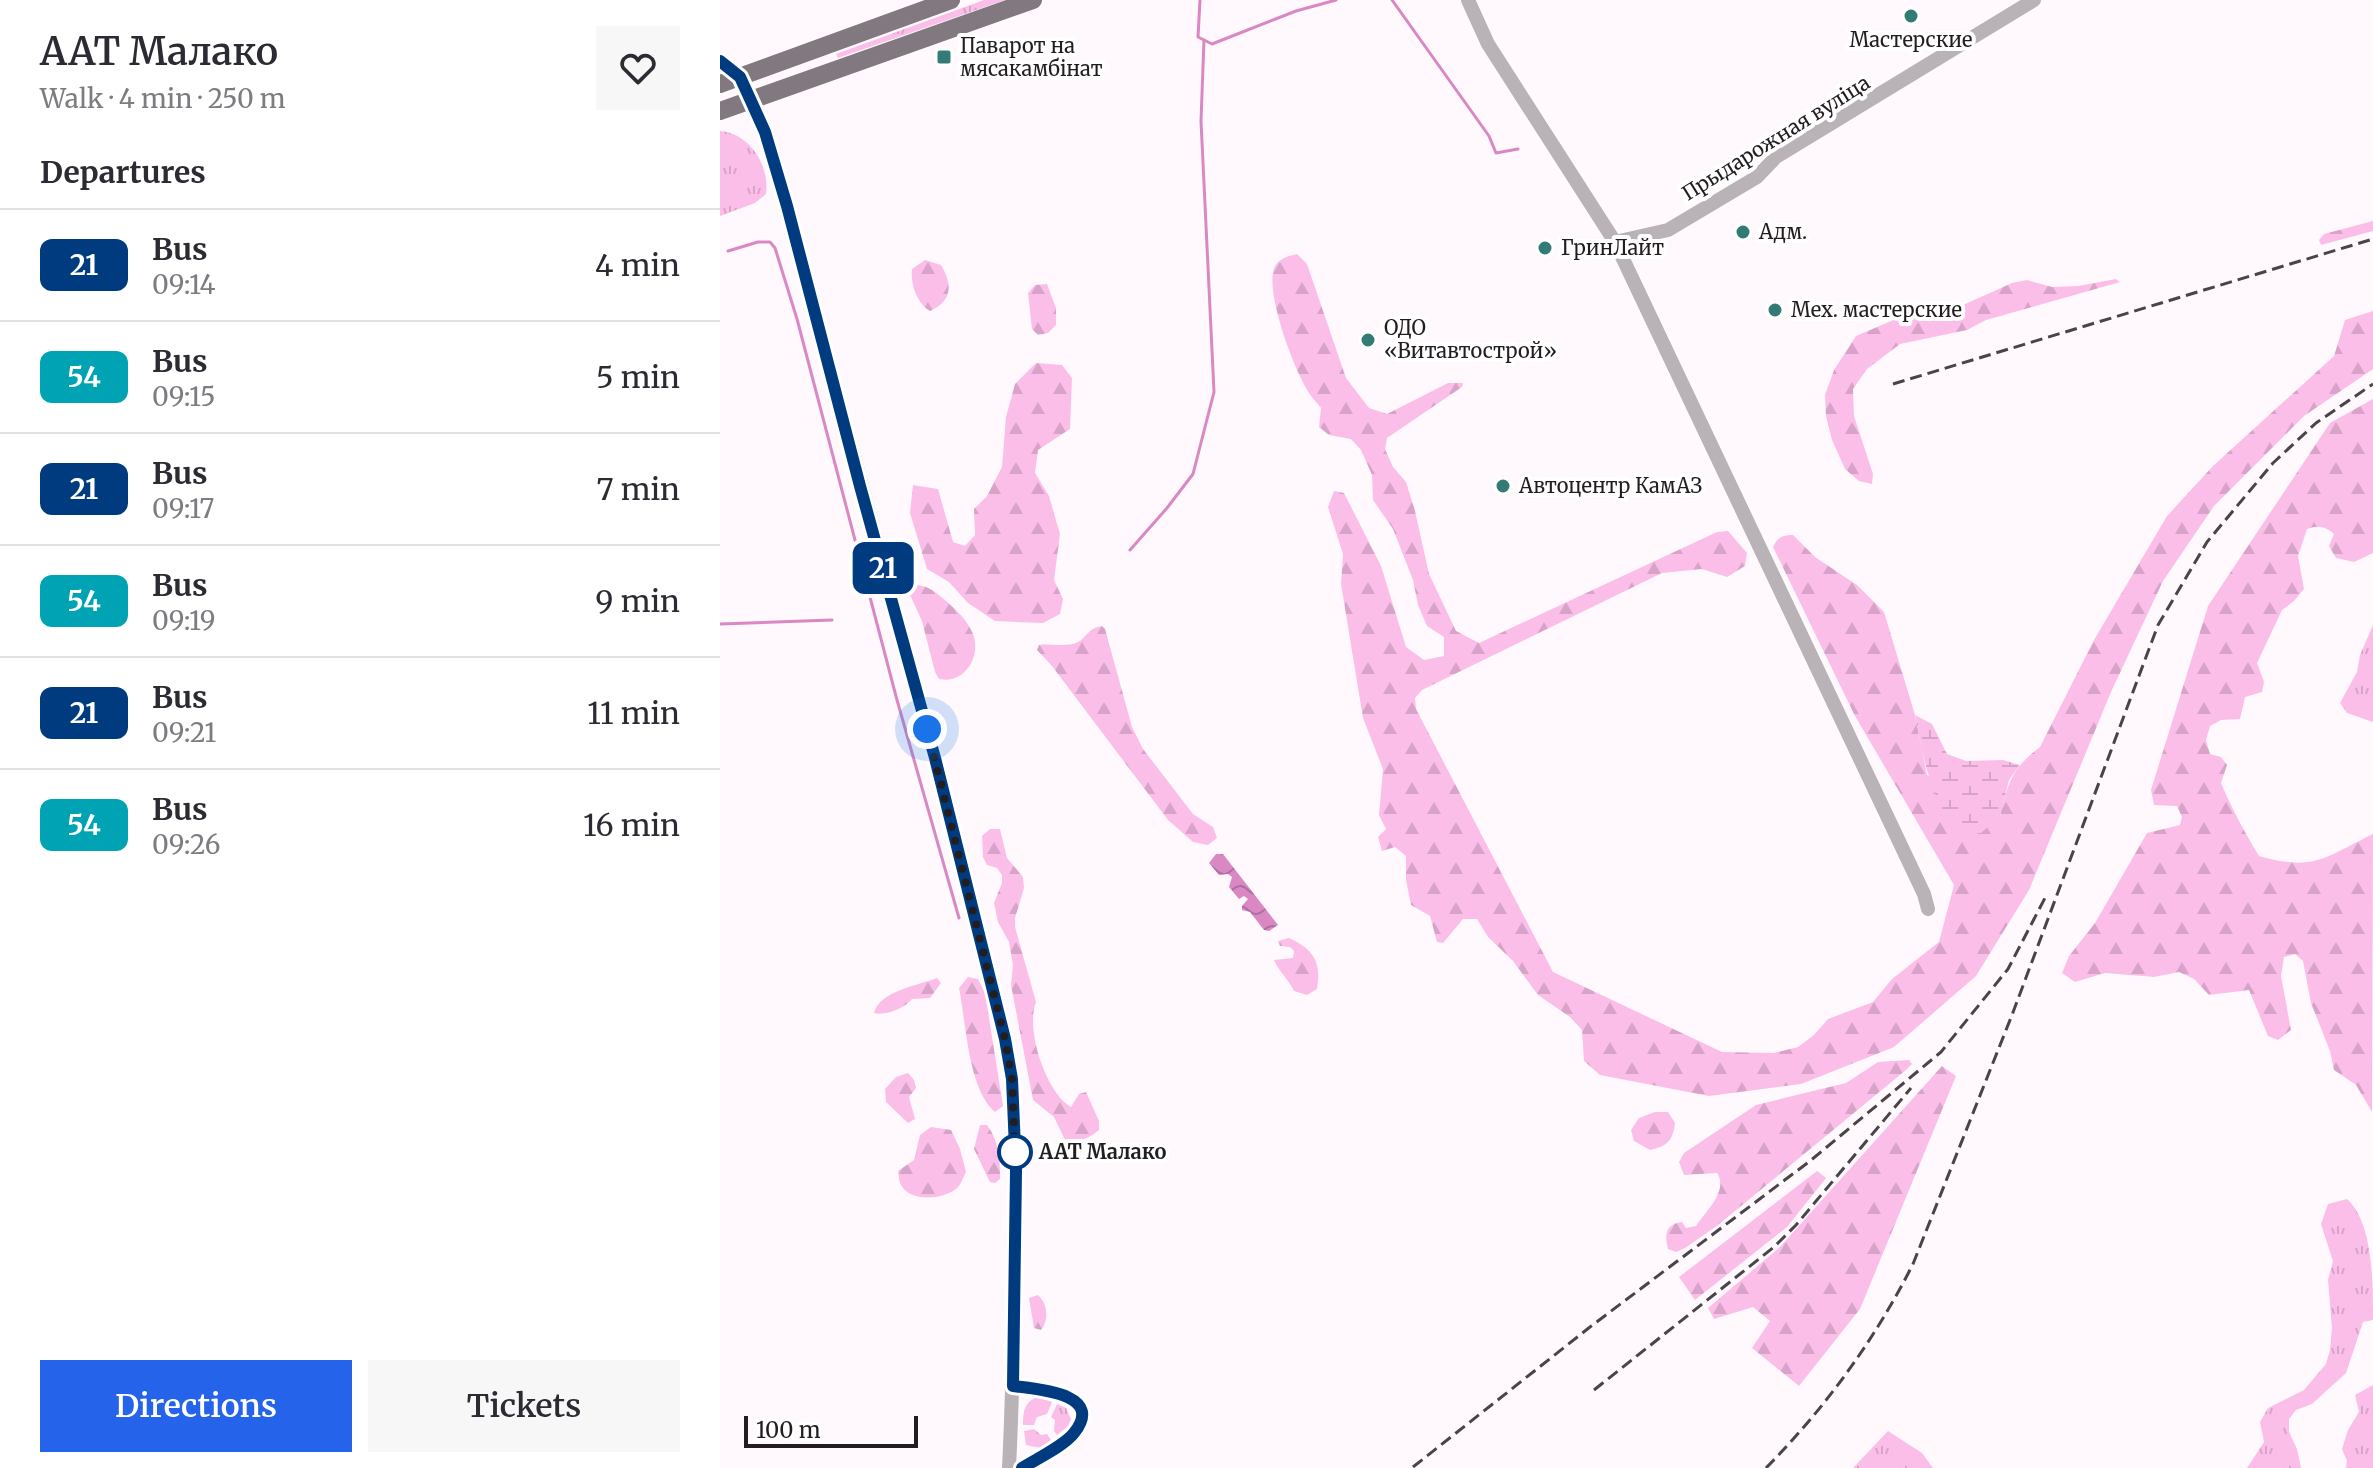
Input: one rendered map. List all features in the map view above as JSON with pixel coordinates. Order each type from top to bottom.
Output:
[{"type":"main road","points":[[720,84],[951,0]]},
{"type":"main road","points":[[720,111],[1033,0]]},
{"type":"street","points":[[1468,0],[1488,44],[1615,242],[1924,894],[1928,909]]},
{"type":"street","name":"Прыдарожная вуліца","points":[[1615,242],[1668,230],[1757,177],[1776,157],[2034,0]]},
{"type":"street","points":[[720,61],[740,77],[765,132],[787,206],[935,758],[1005,1039],[1012,1079],[1015,1161],[1009,1468]]},
{"type":"street","points":[[1013,1386],[1067,1396],[1081,1410],[1082,1419],[1073,1435],[1022,1468]]},
{"type":"green space","points":[[984,0],[1005,0],[838,58],[836,54]]},
{"type":"green space","points":[[720,131],[740,138],[755,152],[765,172],[766,194],[755,203],[720,216]]},
{"type":"green space","points":[[2373,221],[2373,231],[2321,245],[2319,240],[2324,234]]},
{"type":"green space","points":[[1297,254],[1307,264],[1346,378],[1369,408],[1387,414],[1448,383],[1463,383],[1462,387],[1387,438],[1385,449],[1393,467],[1406,482],[1429,574],[1456,631],[1479,643],[1717,532],[1728,531],[1747,553],[1745,566],[1727,577],[1702,569],[1662,573],[1422,690],[1415,698],[1416,709],[1553,972],[1722,1052],[1774,1053],[1798,1047],[1828,1019],[1873,1002],[1892,979],[1939,942],[1954,885],[1855,716],[1773,547],[1779,539],[1793,535],[1815,557],[1857,585],[1884,612],[1915,715],[1927,775],[2000,816],[2012,777],[2040,747],[2094,640],[2167,516],[2213,466],[2334,356],[2345,320],[2373,311],[2373,369],[2304,416],[2214,506],[2163,581],[2111,692],[2029,890],[1976,976],[1894,1047],[1801,1084],[1709,1096],[1600,1075],[1584,1061],[1582,1030],[1570,1017],[1538,995],[1513,961],[1488,937],[1477,919],[1463,919],[1443,943],[1437,942],[1430,916],[1411,905],[1406,880],[1406,856],[1395,847],[1382,851],[1378,837],[1386,829],[1379,815],[1383,769],[1363,718],[1341,584],[1343,554],[1328,507],[1334,491],[1344,493],[1381,566],[1406,647],[1424,660],[1444,656],[1444,637],[1427,626],[1393,529],[1373,500],[1372,475],[1361,450],[1351,439],[1329,435],[1319,427],[1321,408],[1310,395],[1289,350],[1277,311],[1272,277],[1279,261]]},
{"type":"green space","points":[[925,260],[941,265],[949,286],[943,302],[930,311],[915,293],[912,280],[912,269]]},
{"type":"green space","points":[[2116,279],[2120,282],[1986,320],[1967,330],[1900,344],[1867,369],[1853,389],[1854,416],[1873,474],[1872,484],[1859,481],[1845,469],[1832,440],[1825,395],[1834,370],[1856,336],[1917,310],[1939,305],[1963,305],[2012,283],[2027,280],[2052,287],[2078,286]]},
{"type":"green space","points":[[1047,284],[1056,308],[1056,325],[1048,333],[1038,335],[1032,329],[1028,293],[1035,285]]},
{"type":"green space","points":[[1036,363],[1062,365],[1072,378],[1070,429],[1038,450],[1035,473],[1049,496],[1060,534],[1054,580],[1063,599],[1060,614],[1043,623],[995,621],[968,603],[949,582],[927,569],[910,513],[913,485],[938,489],[953,542],[965,546],[975,535],[974,509],[987,496],[1002,467],[1006,417],[1015,384]]},
{"type":"green space","points":[[2373,399],[2373,553],[2354,562],[2336,558],[2329,546],[2334,534],[2321,527],[2307,529],[2298,556],[2304,589],[2282,610],[2257,663],[2264,682],[2262,692],[2245,697],[2240,719],[2221,720],[2210,726],[2206,740],[2210,754],[2221,757],[2227,765],[2221,783],[2259,856],[2294,863],[2319,860],[2373,834],[2372,1112],[2356,1085],[2334,1070],[2311,1003],[2303,961],[2295,954],[2284,957],[2281,976],[2291,1030],[2278,1040],[2268,1036],[2249,990],[2209,995],[2194,979],[2179,972],[2154,977],[2105,973],[2075,982],[2062,973],[2069,956],[2095,923],[2147,833],[2180,825],[2182,817],[2177,806],[2154,805],[2151,790],[2208,606],[2330,423]]},
{"type":"green space","points":[[918,585],[945,600],[964,619],[973,634],[973,659],[956,678],[939,679],[935,672],[922,621],[910,595]]},
{"type":"green space","points":[[2373,625],[2373,722],[2347,713],[2340,703],[2357,672],[2360,655]]},
{"type":"green space","points":[[1102,626],[1132,727],[1143,749],[1193,814],[1213,827],[1217,838],[1208,845],[1193,842],[1168,820],[1037,650],[1039,645],[1076,643]]},
{"type":"green space","points":[[1915,715],[1932,724],[1947,754],[1966,761],[2003,760],[2020,765],[2009,780],[2000,816],[1981,833],[1956,832],[1947,818],[1929,776]]},
{"type":"green space","points":[[990,829],[1000,829],[1007,858],[1023,877],[1024,888],[1015,927],[1036,1002],[1033,1028],[1040,1059],[1062,1100],[1071,1107],[1079,1094],[1086,1092],[1099,1121],[1099,1130],[1083,1140],[1065,1140],[1054,1117],[1033,1100],[1011,985],[1013,965],[1009,942],[998,922],[994,903],[1002,875],[997,868],[987,865],[983,857],[982,836]]},
{"type":"green space","points":[[1289,938],[1310,952],[1317,964],[1317,989],[1307,995],[1294,991],[1274,960],[1293,958],[1294,951],[1290,947],[1280,946],[1278,941]]},
{"type":"green space","points":[[968,977],[978,979],[985,993],[1003,1106],[995,1112],[979,1088],[970,1054],[959,988]]},
{"type":"green space","points":[[937,978],[941,983],[930,998],[912,999],[895,1010],[874,1013],[883,999],[891,994]]},
{"type":"green space","points":[[1909,1060],[1912,1064],[1906,1070],[1718,1225],[1685,1248],[1676,1252],[1668,1249],[1666,1234],[1669,1227],[1682,1222],[1686,1228],[1696,1226],[1715,1200],[1720,1186],[1717,1173],[1684,1175],[1679,1162],[1684,1153],[1756,1105],[1846,1083],[1878,1062]]},
{"type":"green space","points":[[1942,1066],[1956,1076],[1860,1309],[1799,1386],[1752,1348],[1770,1321],[1753,1307],[1714,1319],[1708,1308],[1779,1248]]},
{"type":"green space","points":[[908,1073],[916,1088],[909,1097],[915,1119],[908,1123],[886,1102],[885,1089],[896,1077]]},
{"type":"green space","points":[[1655,1112],[1668,1112],[1675,1123],[1668,1142],[1650,1150],[1634,1141],[1631,1130],[1639,1118]]},
{"type":"green space","points":[[980,1125],[987,1125],[996,1144],[1000,1179],[995,1183],[990,1182],[974,1149]]},
{"type":"green space","points":[[931,1127],[951,1130],[966,1172],[959,1186],[950,1193],[918,1197],[905,1191],[898,1171],[914,1160],[920,1135]]},
{"type":"green space","points":[[1817,1171],[1826,1178],[1787,1227],[1695,1300],[1679,1277]]},
{"type":"green space","points":[[2347,1199],[2356,1209],[2367,1237],[2372,1270],[2373,1320],[2363,1322],[2346,1373],[2312,1404],[2296,1410],[2289,1419],[2289,1432],[2301,1468],[2247,1468],[2264,1442],[2260,1422],[2268,1408],[2304,1390],[2326,1364],[2332,1328],[2328,1280],[2333,1261],[2321,1224],[2328,1204]]},
{"type":"green space","points":[[1038,1295],[1046,1312],[1041,1330],[1034,1328],[1029,1298]]},
{"type":"green space","points":[[2373,1385],[2373,1468],[2346,1468],[2347,1461],[2342,1449],[2348,1430],[2359,1412],[2355,1395]]},
{"type":"green space","points":[[1037,1397],[1052,1402],[1047,1414],[1037,1417],[1034,1425],[1023,1425],[1027,1405]]},
{"type":"green space","points":[[1057,1404],[1066,1408],[1071,1419],[1057,1435],[1054,1431],[1055,1420],[1051,1417]]},
{"type":"green space","points":[[1034,1429],[1041,1435],[1047,1434],[1051,1440],[1041,1448],[1026,1445],[1024,1431]]},
{"type":"green space","points":[[1888,1431],[1922,1453],[1933,1468],[1853,1468]]},
{"type":"water","points":[[1216,854],[1223,854],[1278,925],[1269,931],[1264,930],[1250,912],[1242,910],[1248,899],[1244,896],[1239,899],[1229,887],[1232,877],[1219,875],[1209,863]]},
{"type":"waterway","points":[[1200,0],[1198,37],[1212,44],[1296,11],[1336,0]]},
{"type":"waterway","points":[[1392,0],[1489,136],[1496,153],[1518,149]]},
{"type":"waterway","points":[[1130,550],[1193,474],[1214,392],[1201,121],[1204,40]]},
{"type":"waterway","points":[[728,251],[758,242],[770,242],[775,248],[797,319],[897,700],[959,918]]},
{"type":"waterway","points":[[720,624],[832,620]]},
{"type":"railway","points":[[1893,384],[2373,239]]},
{"type":"railway","points":[[1766,1468],[1829,1397],[1882,1320],[1913,1264],[2012,1015],[2158,625],[2207,542],[2273,463],[2316,423],[2373,384]]},
{"type":"railway","points":[[1413,1467],[1590,1327],[1810,1161],[1941,1052],[2008,969],[2046,896]]},
{"type":"railway","points":[[1594,1390],[1774,1247],[1911,1088]]},
{"type":"bus line","name":"21","points":[[720,61],[740,77],[765,132],[787,206],[935,758],[1005,1039],[1012,1079],[1016,1171],[1013,1386],[1060,1393],[1074,1400],[1081,1410],[1082,1419],[1073,1435],[1022,1468]]},
{"type":"place","name":"Мастерские","points":[[1911,16]]},
{"type":"place","name":"Паварот на мясакамбінат","points":[[944,57]]},
{"type":"place","name":"Адм.","points":[[1743,232]]},
{"type":"place","name":"ГринЛайт","points":[[1545,248]]},
{"type":"place","name":"Мех. мастерские","points":[[1775,310]]},
{"type":"place","name":"ОДО «Витавтострой»","points":[[1368,340]]},
{"type":"place","name":"Автоцентр КамАЗ","points":[[1503,486]]},
{"type":"place","name":"ААТ Малако","points":[[1015,1152]]},
{"type":"route","points":[[927,729],[1005,1039],[1012,1079],[1015,1152]]}]
